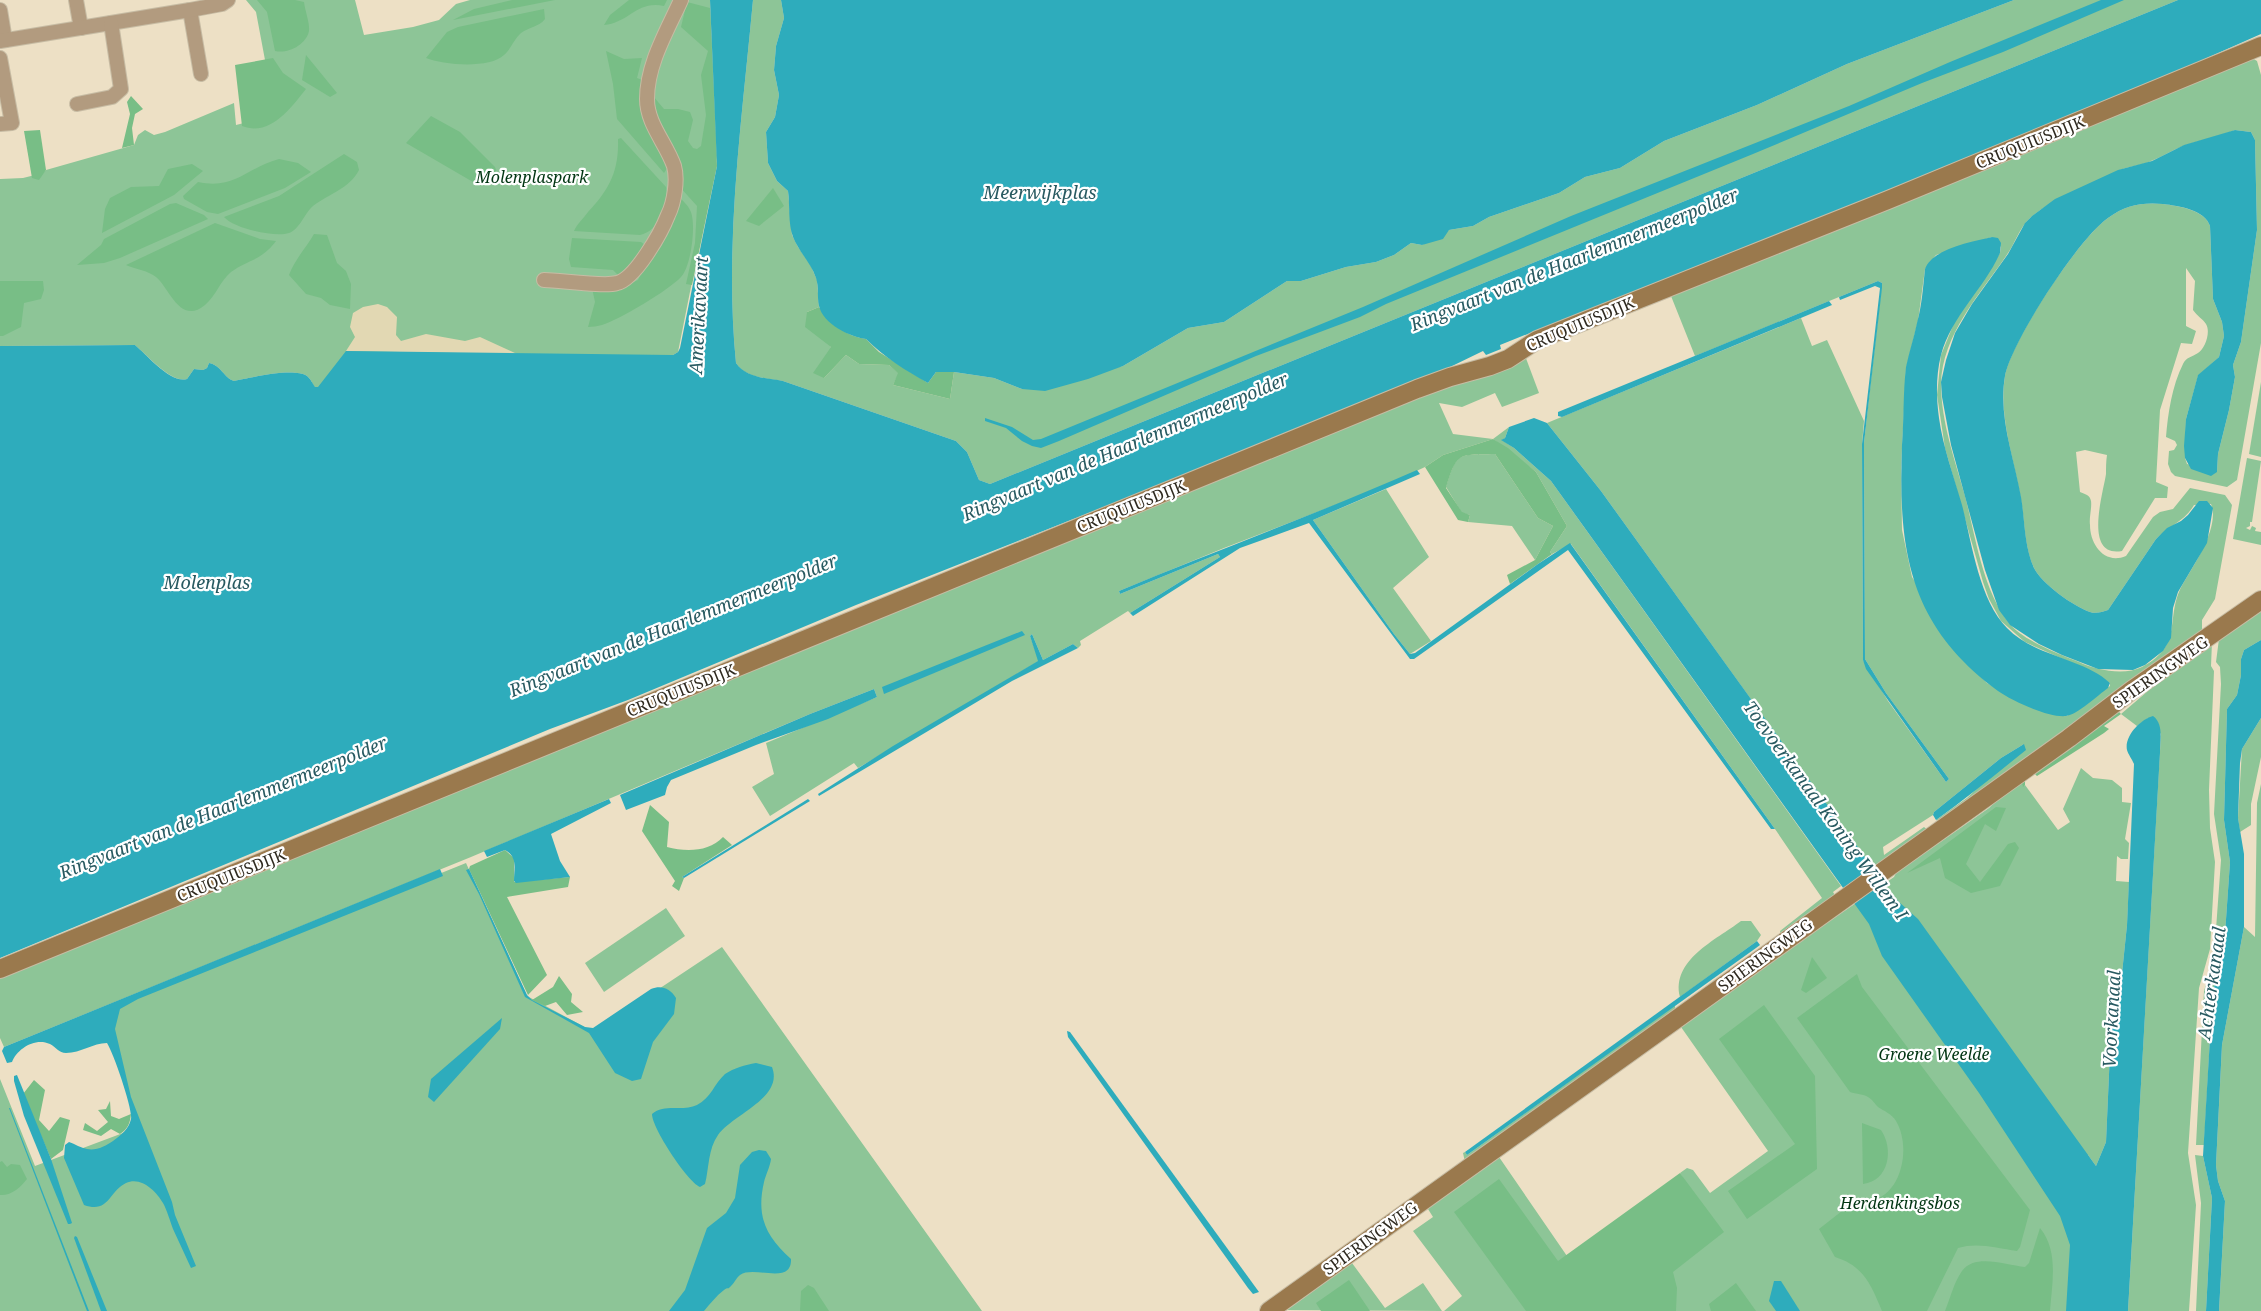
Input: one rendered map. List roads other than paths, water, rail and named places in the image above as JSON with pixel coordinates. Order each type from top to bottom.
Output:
[{"type":"street","points":[[76,0],[81,28]]},
{"type":"street","points":[[0,10],[2,41],[190,10],[222,4],[228,0]]},
{"type":"street","points":[[544,279],[613,284],[627,278],[639,264],[669,214],[675,186],[675,168],[654,126],[647,100],[651,68],[681,0]]},
{"type":"street","points":[[190,10],[201,74]]},
{"type":"street","points":[[77,104],[112,97],[121,89],[111,23]]},
{"type":"street","name":"CRUQUIUSDIJK","points":[[0,969],[1417,389],[1499,363],[1537,340],[1888,200],[2261,46]]},
{"type":"street","points":[[0,58],[12,123],[0,124]]},
{"type":"street","name":"SPIERINGWEG","points":[[1269,1311],[2261,600]]},
{"type":"water","name":"Molenplas","points":[[710,0],[753,0],[733,227],[732,273],[736,363],[745,372],[783,381],[956,441],[967,452],[979,480],[990,484],[2178,0],[2261,0],[2261,34],[1991,149],[1500,345],[1501,349],[1486,355],[1483,351],[1448,368],[1281,437],[856,605],[628,700],[550,729],[0,958],[0,346],[135,345],[167,373],[181,379],[187,379],[194,369],[207,368],[209,363],[217,366],[234,381],[271,374],[292,373],[307,376],[315,387],[318,387],[346,351],[673,355],[680,348],[717,166]]},
{"type":"water","name":"Meerwijkplas","points":[[781,0],[2014,0],[1847,64],[1757,105],[1664,141],[1620,168],[1585,177],[1559,193],[1489,217],[1473,226],[1449,230],[1443,239],[1422,245],[1411,243],[1394,255],[1376,262],[1346,267],[1301,281],[1287,281],[1224,322],[1188,328],[1123,366],[1045,391],[1022,389],[994,378],[954,372],[936,372],[928,383],[895,363],[866,339],[852,336],[831,324],[822,313],[818,303],[816,278],[791,232],[788,191],[777,181],[768,163],[766,132],[775,117],[779,95],[774,70],[776,46],[784,18]]},
{"type":"water","points":[[2101,0],[2124,0],[2003,52],[1922,83],[1386,304],[1360,317],[1256,356],[1041,448],[1022,441],[1006,428],[985,421],[985,418],[1012,427],[1033,440],[1041,439],[1363,307],[1571,216],[1849,106]]},
{"type":"water","points":[[2235,130],[2251,132],[2255,140],[2257,230],[2241,342],[2233,365],[2235,377],[2218,454],[2217,472],[2211,476],[2191,469],[2185,458],[2186,419],[2198,375],[2219,357],[2224,336],[2222,322],[2213,299],[2210,226],[2203,216],[2191,210],[2163,204],[2134,205],[2114,214],[2095,229],[2064,268],[2033,316],[2010,360],[2005,376],[2003,391],[2005,422],[2021,497],[2028,551],[2038,574],[2067,600],[2092,613],[2108,610],[2156,539],[2167,528],[2181,521],[2199,501],[2207,501],[2213,508],[2207,543],[2178,592],[2173,608],[2171,638],[2163,651],[2145,665],[2133,670],[2098,669],[2039,644],[2010,625],[1999,610],[1985,570],[1951,445],[1941,382],[1946,360],[1955,333],[1972,304],[2008,254],[2025,223],[2032,216],[2055,199],[2118,170],[2152,161],[2184,145]]},
{"type":"water","points":[[1992,237],[1998,238],[2001,243],[2000,253],[1953,327],[1941,355],[1937,386],[1939,418],[1978,570],[1983,587],[1997,616],[2018,638],[2045,652],[2086,668],[2110,683],[2108,688],[2087,704],[2066,716],[2041,712],[2012,699],[1998,691],[1968,666],[1944,639],[1927,612],[1915,582],[1907,551],[1901,483],[1904,386],[1906,367],[1920,310],[1925,269],[1929,262],[1944,251]]},
{"type":"water","points":[[1878,281],[1882,283],[1882,288],[1864,443],[1865,659],[1886,693],[1949,779],[1946,782],[1866,669],[1863,660],[1862,444],[1880,288],[1875,286],[1840,300],[1839,297]]},
{"type":"water","points":[[1829,301],[1832,305],[1562,417],[1558,416],[1558,412]]},
{"type":"water","name":"Toevoerkanaal Koning Willem I","points":[[1534,418],[1547,423],[1601,491],[1888,889],[1918,919],[2096,1166],[2106,1142],[2111,1029],[2121,983],[2127,925],[2134,764],[2127,745],[2128,739],[2139,724],[2153,716],[2159,723],[2160,753],[2128,1311],[2066,1311],[2070,1245],[2060,1216],[1979,1093],[1882,956],[1869,924],[1551,481],[1514,448],[1501,440],[1505,438],[1509,427]]},
{"type":"water","points":[[1417,470],[1420,474],[1313,520],[1410,654],[1415,653],[1570,543],[1775,829],[1771,829],[1568,550],[1414,659],[1410,659],[1309,523],[1240,548],[1133,616],[1130,613],[1220,557],[1218,554],[1120,594],[1119,591]]},
{"type":"water","points":[[1022,631],[1025,635],[884,694],[882,687]]},
{"type":"water","points":[[1032,634],[1043,660],[1073,644],[1078,648],[1012,681],[819,796],[818,794],[893,746],[1038,661],[1030,636]]},
{"type":"water","points":[[2261,640],[2261,718],[2242,749],[2240,763],[2238,818],[2244,854],[2244,927],[2222,1045],[2216,1165],[2218,1181],[2225,1201],[2219,1311],[2206,1311],[2212,1198],[2203,1156],[2212,1004],[2215,980],[2221,966],[2224,948],[2230,862],[2224,820],[2227,709],[2237,695],[2244,650]]},
{"type":"water","points":[[874,689],[877,697],[828,719],[756,745],[671,780],[665,795],[626,810],[620,795]]},
{"type":"water","points":[[2024,744],[2026,750],[1936,820],[1934,812],[2001,758]]},
{"type":"water","points":[[609,799],[611,803],[551,834],[560,861],[570,877],[516,883],[514,881],[514,859],[509,853],[505,850],[487,857],[484,851]]},
{"type":"water","points":[[808,799],[810,801],[684,878],[682,877]]},
{"type":"water","points":[[440,869],[443,876],[138,999],[120,1009],[115,1029],[131,1097],[196,1266],[191,1268],[163,1203],[148,1186],[132,1181],[120,1187],[104,1204],[92,1207],[84,1205],[64,1158],[65,1145],[69,1142],[87,1149],[101,1148],[122,1134],[131,1119],[126,1094],[107,1043],[64,1053],[44,1042],[33,1043],[22,1049],[12,1062],[7,1063],[2,1051],[4,1047]]},
{"type":"water","points":[[469,869],[527,995],[532,1000],[585,1027],[593,1028],[651,989],[665,988],[674,995],[676,998],[674,1014],[653,1042],[641,1079],[632,1081],[615,1073],[589,1033],[525,997],[466,870]]},
{"type":"water","points":[[1757,941],[1760,945],[1756,948],[1467,1155],[1465,1152]]},
{"type":"water","points":[[502,1018],[500,1029],[434,1102],[428,1097],[431,1079]]},
{"type":"water","points":[[1067,1031],[1070,1032],[1259,1292],[1253,1294],[1248,1288],[1068,1037]]},
{"type":"water","points":[[756,1063],[772,1067],[774,1078],[771,1088],[755,1105],[725,1127],[718,1135],[711,1152],[705,1184],[700,1187],[694,1183],[671,1154],[652,1114],[662,1109],[697,1105],[706,1099],[725,1074]]},
{"type":"water","points":[[17,1075],[51,1159],[72,1223],[70,1224],[68,1224],[24,1116],[14,1081],[14,1076]]},
{"type":"water","points":[[10,1108],[89,1311],[87,1311]]},
{"type":"water","points":[[766,1151],[771,1159],[762,1194],[762,1216],[769,1234],[791,1259],[790,1267],[779,1273],[754,1272],[740,1275],[704,1311],[669,1311],[685,1290],[707,1228],[726,1213],[735,1198],[740,1165],[752,1152]]},
{"type":"water","points":[[75,1236],[77,1237],[107,1311],[101,1311]]},
{"type":"water","points":[[1774,1281],[1781,1281],[1800,1311],[1776,1311],[1769,1301]]},
{"type":"park label","name":"Molenplaspark","points":[[532,177]]},
{"type":"park label","name":"Groene Weelde","points":[[1934,1054]]},
{"type":"park label","name":"Herdenkingsbos","points":[[1900,1203]]},
{"type":"water label","name":"Ringvaart van de Haarlemmermeerpolder","points":[[1574,259]]},
{"type":"water label","name":"Amerikavaart","points":[[698,315]]},
{"type":"water label","name":"Ringvaart van de Haarlemmermeerpolder","points":[[1125,446]]},
{"type":"water label","name":"Ringvaart van de Haarlemmermeerpolder","points":[[673,625]]},
{"type":"water label","name":"Ringvaart van de Haarlemmermeerpolder","points":[[223,807]]},
{"type":"water label","name":"Achterkanaal","points":[[2211,983]]},
{"type":"water label","name":"Voorkanaal","points":[[2111,1019]]}]
